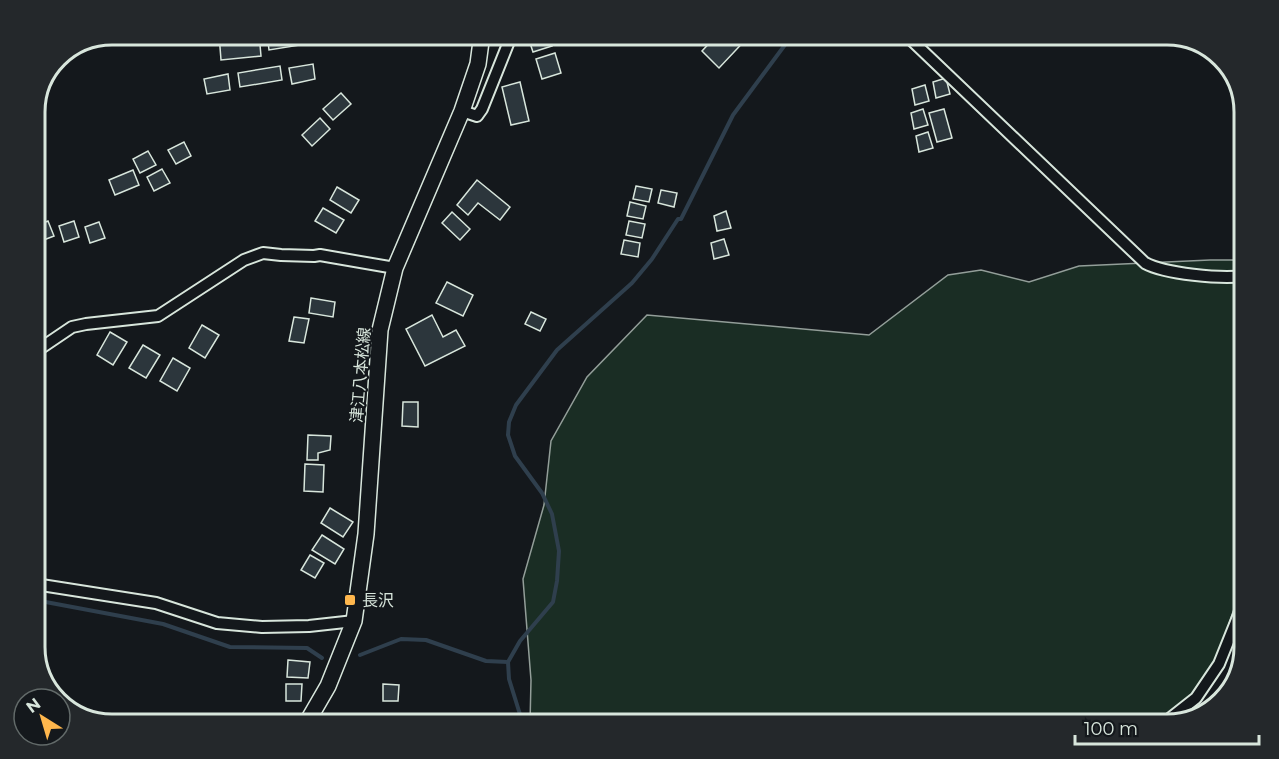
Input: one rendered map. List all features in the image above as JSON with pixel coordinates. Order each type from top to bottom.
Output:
[{"type":"main road","name":"津江八本松線","points":[[312,714],[328,686],[354,621],[366,534],[380,330],[395,268],[462,111],[478,64],[481,45]]},
{"type":"street","points":[[462,111],[477,116],[482,109],[508,45]]},
{"type":"street","points":[[917,45],[1145,263],[1173,273],[1234,276]]},
{"type":"street","points":[[45,345],[72,327],[158,316],[244,260],[263,253],[292,256],[320,255],[395,268]]},
{"type":"street","points":[[45,586],[156,603],[217,624],[274,627],[354,621]]},
{"type":"street","points":[[1178,713],[1197,698],[1219,664],[1234,628]]},
{"type":"green space","points":[[1234,260],[1234,609],[1213,673],[1177,713],[530,714],[531,680],[523,579],[544,505],[551,441],[587,377],[647,315],[869,335],[948,275],[981,270],[1029,282],[1079,266]]},
{"type":"building","points":[[220,45],[260,45],[261,56],[221,60]]},
{"type":"building","points":[[268,45],[300,45],[269,50]]},
{"type":"building","points":[[531,45],[552,45],[552,46],[533,52]]},
{"type":"building","points":[[708,45],[741,45],[719,68],[702,51]]},
{"type":"building","points":[[555,53],[561,73],[542,79],[536,59]]},
{"type":"building","points":[[313,64],[315,79],[292,84],[289,68]]},
{"type":"building","points":[[280,66],[282,80],[240,87],[238,73]]},
{"type":"building","points":[[228,74],[230,90],[207,94],[204,79]]},
{"type":"building","points":[[946,78],[950,94],[936,98],[933,82]]},
{"type":"building","points":[[520,82],[529,121],[511,125],[502,87]]},
{"type":"building","points":[[925,85],[929,101],[915,105],[912,89]]},
{"type":"building","points":[[341,93],[351,104],[333,120],[323,109]]},
{"type":"building","points":[[923,109],[928,125],[914,129],[911,113]]},
{"type":"building","points":[[944,109],[952,138],[937,142],[929,113]]},
{"type":"building","points":[[320,118],[330,129],[312,146],[302,135]]},
{"type":"building","points":[[928,132],[933,148],[919,152],[916,136]]},
{"type":"building","points":[[184,142],[191,156],[176,164],[168,150]]},
{"type":"building","points":[[148,151],[156,165],[140,173],[133,159]]},
{"type":"building","points":[[162,169],[170,183],[154,191],[147,177]]},
{"type":"building","points":[[133,170],[139,185],[115,195],[109,180]]},
{"type":"building","points":[[477,180],[510,207],[500,220],[478,203],[468,215],[457,205]]},
{"type":"building","points":[[636,186],[652,189],[649,202],[633,199]]},
{"type":"building","points":[[337,187],[359,200],[351,213],[330,200]]},
{"type":"building","points":[[661,190],[677,193],[674,207],[658,203]]},
{"type":"building","points":[[630,202],[646,206],[643,219],[627,216]]},
{"type":"building","points":[[323,208],[344,220],[336,233],[315,221]]},
{"type":"building","points":[[726,211],[731,228],[717,231],[714,216]]},
{"type":"building","points":[[452,212],[470,229],[460,240],[442,223]]},
{"type":"building","points":[[48,221],[54,236],[45,240],[45,222]]},
{"type":"building","points":[[74,221],[79,237],[64,242],[59,226]]},
{"type":"building","points":[[629,221],[645,224],[642,238],[626,235]]},
{"type":"building","points":[[99,222],[105,238],[90,243],[85,227]]},
{"type":"building","points":[[724,239],[729,255],[714,259],[711,243]]},
{"type":"building","points":[[624,240],[640,243],[638,257],[621,254]]},
{"type":"building","points":[[447,282],[473,295],[463,316],[436,303]]},
{"type":"building","points":[[311,298],[335,302],[333,317],[309,313]]},
{"type":"building","points":[[531,312],[546,319],[540,331],[525,324]]},
{"type":"building","points":[[432,315],[443,337],[456,330],[465,346],[425,366],[406,329]]},
{"type":"building","points":[[294,317],[309,319],[304,343],[289,341]]},
{"type":"building","points":[[202,325],[219,335],[205,358],[189,348]]},
{"type":"building","points":[[110,332],[127,342],[113,365],[97,355]]},
{"type":"building","points":[[143,345],[160,355],[146,378],[129,368]]},
{"type":"building","points":[[173,358],[190,368],[177,391],[160,381]]},
{"type":"building","points":[[403,402],[418,402],[418,427],[402,426]]},
{"type":"building","points":[[308,435],[331,436],[330,450],[318,453],[318,460],[307,460]]},
{"type":"building","points":[[305,464],[324,465],[323,492],[304,491]]},
{"type":"building","points":[[330,508],[353,522],[343,537],[321,523]]},
{"type":"building","points":[[322,535],[344,549],[335,564],[312,550]]},
{"type":"building","points":[[310,555],[324,563],[315,578],[301,570]]},
{"type":"building","points":[[288,660],[310,662],[308,678],[287,677]]},
{"type":"building","points":[[286,684],[302,684],[301,701],[286,701]]},
{"type":"building","points":[[383,684],[399,685],[398,701],[383,701]]},
{"type":"waterway","points":[[520,714],[509,679],[508,662],[520,641],[553,602],[559,551],[552,514],[542,493],[515,456],[508,435],[509,422],[516,405],[557,350],[632,283],[652,259],[678,219],[681,219],[733,115],[785,45]]},
{"type":"waterway","points":[[45,602],[163,624],[230,647],[307,648],[322,658]]},
{"type":"waterway","points":[[360,655],[401,639],[426,640],[486,661],[508,662]]},
{"type":"place","name":"長沢","points":[[350,600]]}]
